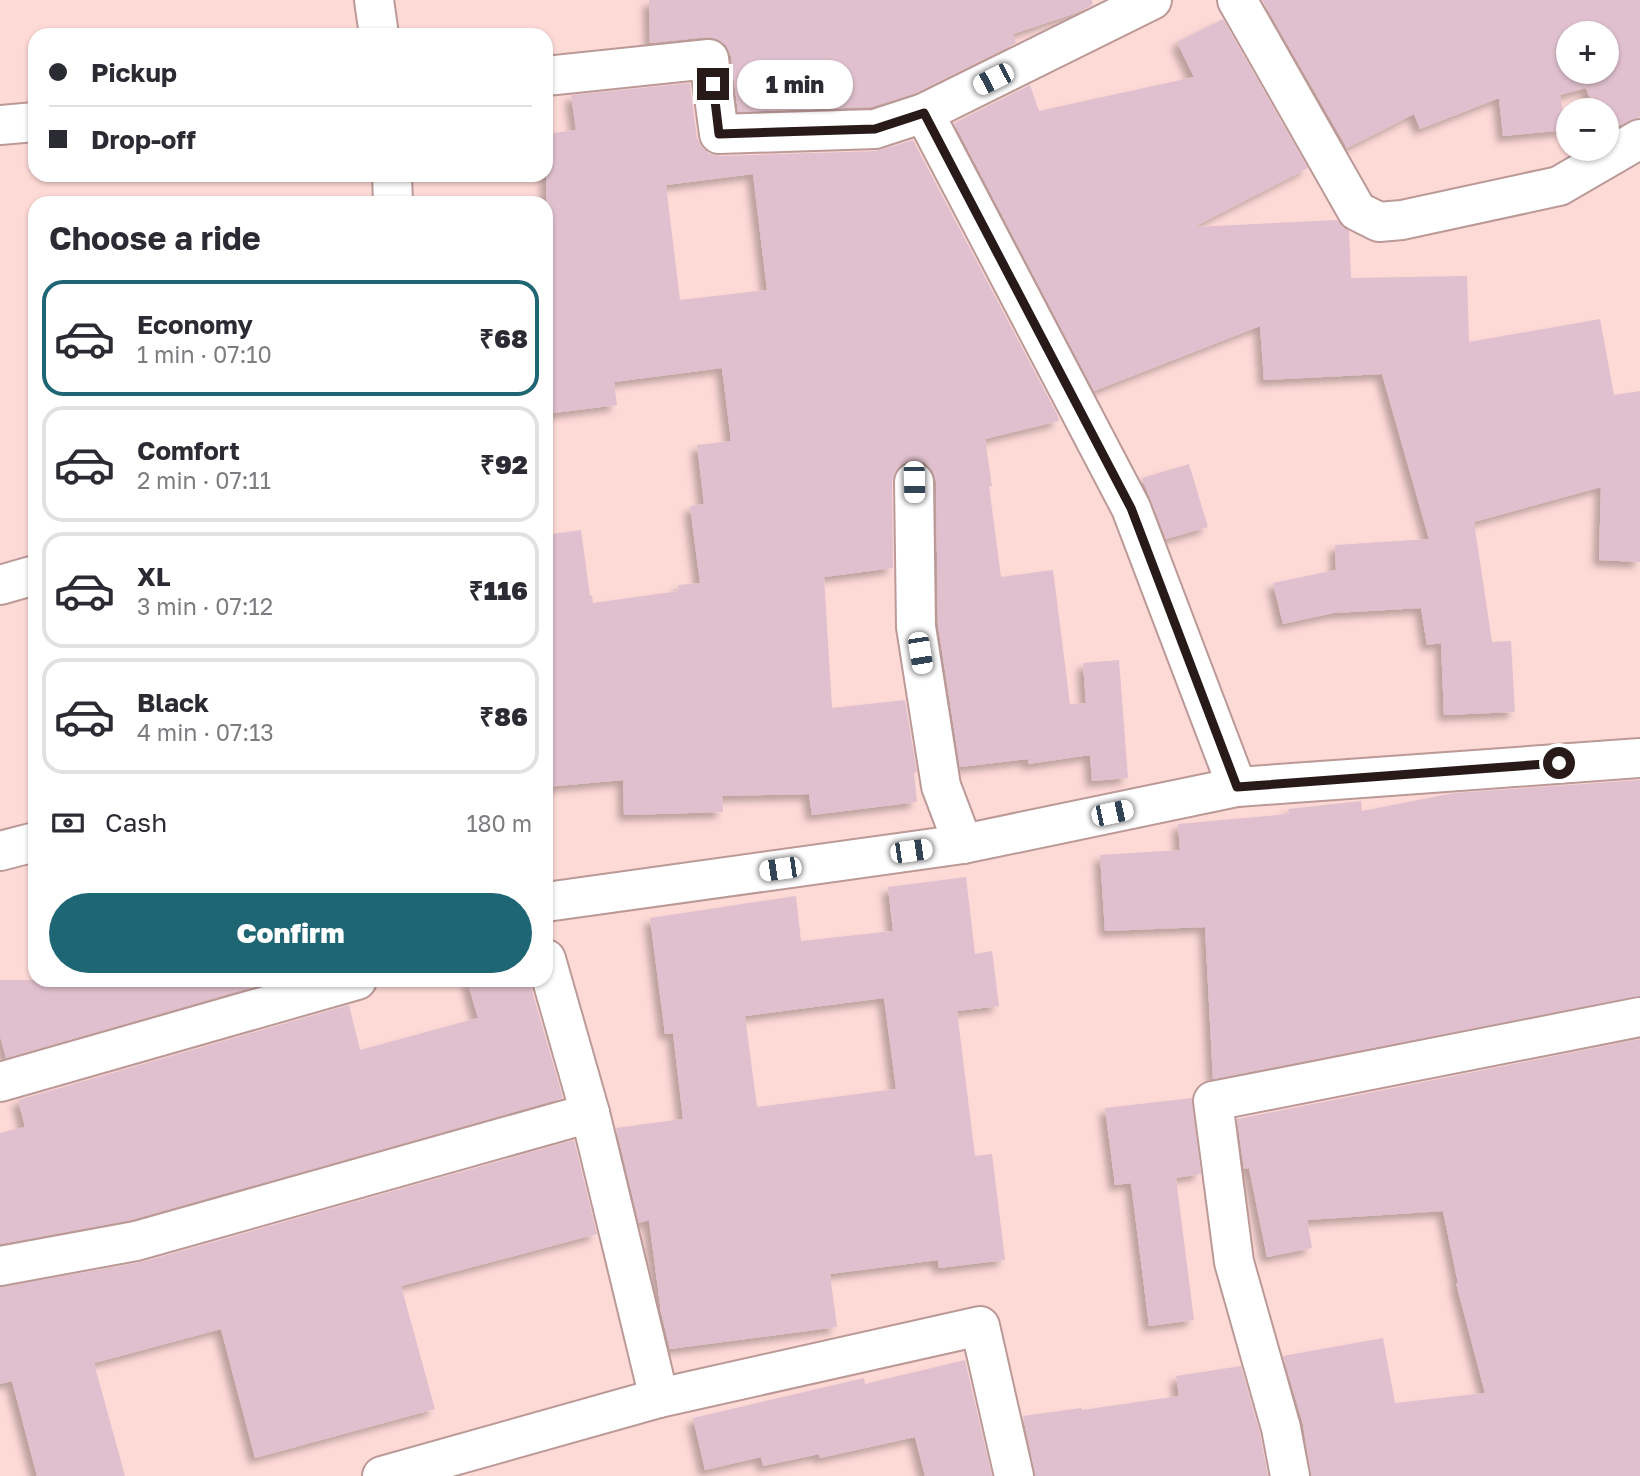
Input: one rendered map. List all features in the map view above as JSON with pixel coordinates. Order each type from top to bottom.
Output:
[{"type":"street","points":[[374,0],[378,28]]},
{"type":"street","points":[[553,75],[709,59],[719,134],[875,129],[924,113],[1152,0]]},
{"type":"street","points":[[1237,0],[1357,211],[1380,222],[1402,220],[1559,186],[1640,139]]},
{"type":"street","points":[[924,113],[1131,508],[1237,787]]},
{"type":"street","points":[[0,125],[28,123]]},
{"type":"street","points":[[914,482],[916,627],[941,786],[963,844]]},
{"type":"street","points":[[0,585],[28,577]]},
{"type":"street","points":[[553,901],[963,844],[1237,787],[1640,758]]},
{"type":"street","points":[[0,851],[28,844]]},
{"type":"street","points":[[553,984],[590,1113],[659,1398]]},
{"type":"street","points":[[0,1082],[332,987]]},
{"type":"street","points":[[1290,1476],[1281,1428],[1234,1262],[1213,1101],[1640,1017]]},
{"type":"street","points":[[0,1266],[136,1241],[590,1113]]},
{"type":"street","points":[[382,1476],[659,1398],[980,1326],[1014,1476]]},
{"type":"building","points":[[649,0],[1092,0],[1093,5],[1013,34],[1016,43],[916,93],[871,107],[738,112],[731,56],[726,45],[707,37],[650,43]]},
{"type":"building","points":[[1262,0],[1640,0],[1640,117],[1619,125],[1619,98],[1590,98],[1586,88],[1556,98],[1556,131],[1503,136],[1499,98],[1420,129],[1414,114],[1347,148]]},
{"type":"building","points":[[1223,19],[1308,168],[1194,227],[1337,220],[1349,231],[1351,278],[1467,276],[1469,342],[1600,319],[1614,395],[1640,391],[1640,562],[1599,560],[1601,487],[1474,522],[1492,642],[1511,641],[1515,712],[1444,715],[1441,643],[1427,645],[1421,608],[1333,613],[1283,624],[1273,583],[1336,570],[1335,545],[1429,539],[1382,374],[1264,380],[1260,326],[1094,391],[954,123],[1030,85],[1039,111],[1194,77],[1177,42]]},
{"type":"building","points":[[690,83],[697,138],[710,154],[720,156],[876,151],[913,140],[1059,421],[985,439],[1001,577],[1053,570],[1070,704],[1086,703],[1083,663],[1119,660],[1128,778],[1092,781],[1090,755],[1028,764],[1028,759],[960,767],[938,625],[936,481],[933,471],[925,463],[913,460],[902,464],[895,471],[892,482],[893,568],[824,577],[832,708],[905,700],[917,772],[914,773],[917,802],[812,815],[809,794],[722,796],[723,812],[624,815],[623,780],[553,786],[553,534],[581,530],[593,603],[679,591],[678,585],[700,583],[690,506],[704,504],[697,445],[731,441],[722,368],[614,382],[617,405],[553,413],[553,196],[546,196],[546,182],[553,182],[553,133],[576,130],[571,95]],"holes":[[[753,174],[767,290],[680,300],[666,185]]]},
{"type":"building","points":[[1189,464],[1208,527],[1166,539],[1142,478]]},
{"type":"building","points":[[1640,780],[1640,996],[1213,1079],[1205,927],[1105,931],[1100,855],[1180,850],[1178,824],[1289,814],[1288,809],[1361,801],[1362,811],[1454,793]]},
{"type":"building","points":[[966,877],[975,954],[992,951],[999,1006],[957,1011],[975,1156],[992,1154],[1005,1260],[939,1268],[938,1260],[830,1274],[837,1327],[670,1349],[661,1312],[649,1220],[639,1223],[616,1128],[683,1119],[673,1033],[665,1034],[650,918],[796,896],[801,941],[893,931],[888,887]],"holes":[[[884,998],[896,1089],[757,1107],[745,1016]]]},
{"type":"building","points":[[0,980],[28,980],[28,987],[253,987],[6,1058],[0,1036]]},
{"type":"building","points":[[469,987],[531,987],[563,1098],[131,1220],[0,1244],[0,1133],[25,1127],[18,1100],[349,1005],[360,1050],[478,1018]]},
{"type":"building","points":[[1640,1039],[1640,1476],[1311,1476],[1303,1424],[1283,1356],[1383,1338],[1395,1403],[1485,1393],[1456,1283],[1443,1211],[1307,1220],[1312,1248],[1267,1257],[1249,1168],[1244,1169],[1237,1119]]},
{"type":"building","points":[[1192,1098],[1201,1174],[1176,1178],[1194,1320],[1149,1326],[1131,1183],[1115,1185],[1105,1108]]},
{"type":"building","points":[[574,1140],[597,1234],[401,1286],[435,1409],[255,1458],[221,1329],[94,1363],[125,1476],[37,1476],[12,1381],[0,1384],[0,1287],[142,1262]]},
{"type":"building","points":[[965,1360],[992,1476],[925,1476],[915,1437],[820,1458],[819,1454],[763,1466],[761,1457],[705,1470],[693,1418],[864,1378],[865,1384]]},
{"type":"building","points":[[1241,1366],[1260,1433],[1268,1476],[1035,1476],[1023,1416],[1179,1396],[1176,1376]]},
{"type":"route","points":[[713,84],[719,134],[875,129],[924,113],[1131,508],[1237,787],[1559,763]]}]
